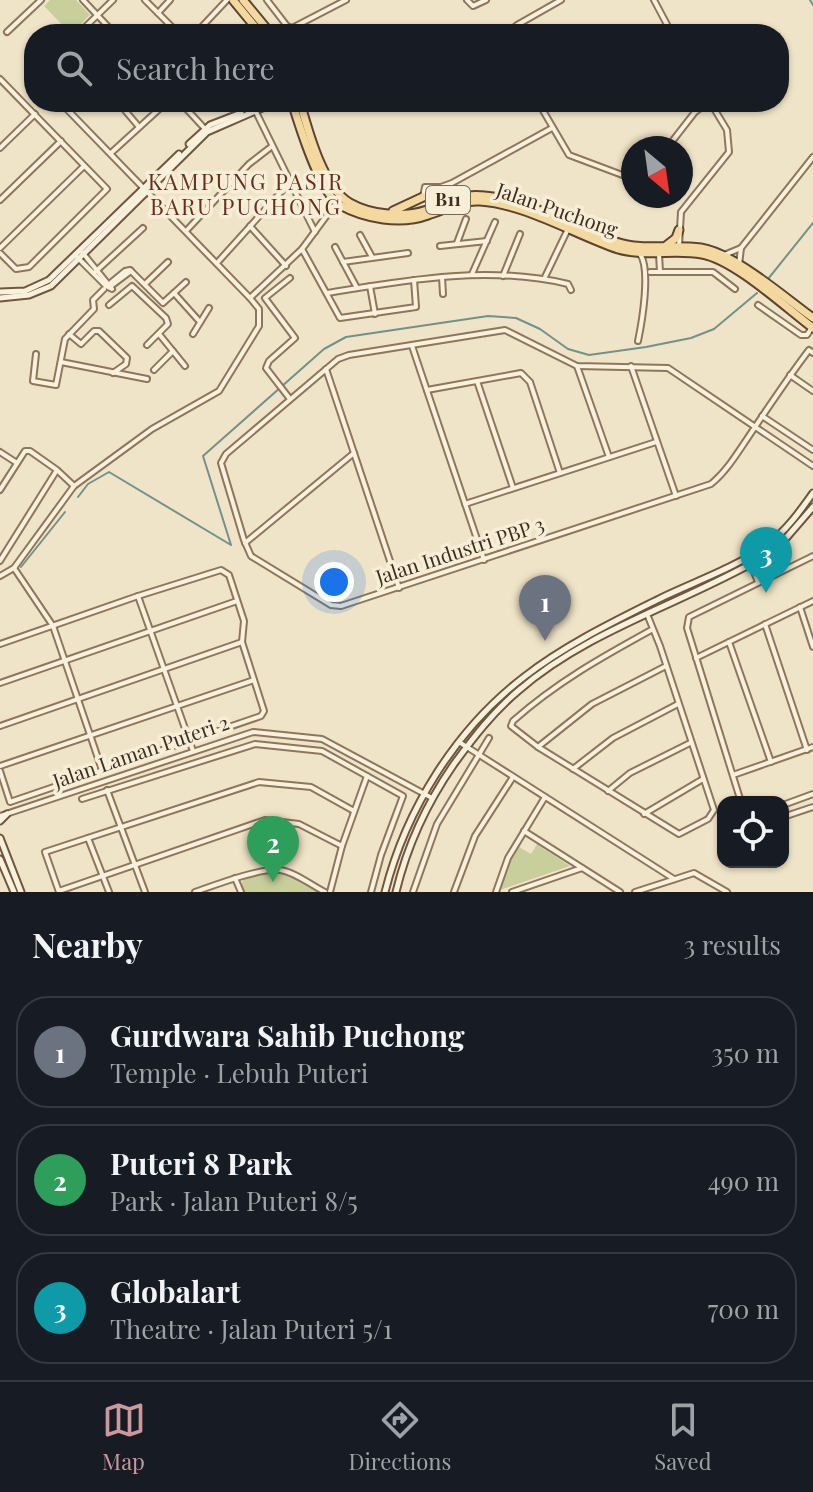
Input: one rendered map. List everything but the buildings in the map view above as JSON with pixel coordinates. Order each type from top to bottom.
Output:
[{"type":"main road","points":[[230,0],[250,24]]},
{"type":"main road","points":[[243,0],[263,24]]},
{"type":"main road","points":[[0,295],[42,291],[206,130],[248,112]]},
{"type":"main road","name":"Jalan Puchong","points":[[303,112],[320,162],[338,194],[358,207],[379,212],[415,213],[460,196],[487,196],[506,200],[618,243],[657,250]]},
{"type":"main road","points":[[296,114],[312,160],[336,203]]},
{"type":"main road","points":[[379,212],[402,209],[423,197]]},
{"type":"main road","name":"Jalan Puchong","points":[[336,203],[372,217],[396,219],[419,218],[461,202],[484,201],[505,206],[616,248],[679,250],[712,257],[813,318]]},
{"type":"main road","points":[[679,230],[685,242],[693,247]]},
{"type":"main road","points":[[657,250],[672,242],[679,230]]},
{"type":"main road","name":"Jalan Puchong","points":[[679,250],[693,247],[722,255],[756,281]]},
{"type":"main road","name":"Jalan Puchong","points":[[768,289],[813,328]]},
{"type":"main road","points":[[385,892],[396,855],[424,793],[459,742],[495,702],[524,677],[560,653],[643,607],[748,557],[773,541],[813,493]]},
{"type":"main road","points":[[396,892],[411,842],[432,798],[466,747],[498,710],[541,673],[650,622],[751,565],[781,544],[813,507]]},
{"type":"main road","points":[[0,838],[21,892]]},
{"type":"main road","points":[[0,859],[14,892]]},
{"type":"street","points":[[7,32],[41,0]]},
{"type":"street","points":[[83,0],[105,24]]},
{"type":"street","points":[[89,24],[113,0]]},
{"type":"street","points":[[145,0],[169,24]]},
{"type":"street","points":[[158,13],[170,0]]},
{"type":"street","points":[[205,24],[230,0]]},
{"type":"street","points":[[267,0],[285,24]]},
{"type":"street","points":[[302,24],[346,0]]},
{"type":"street","points":[[467,0],[473,6],[486,0]]},
{"type":"street","points":[[519,24],[561,0]]},
{"type":"street","points":[[654,0],[667,24]]},
{"type":"street","points":[[0,79],[24,103]]},
{"type":"street","points":[[0,94],[8,87]]},
{"type":"street","points":[[0,576],[14,568],[74,486],[152,429],[219,391],[259,326],[259,309],[250,298],[70,112]]},
{"type":"street","points":[[126,112],[139,127]]},
{"type":"street","points":[[111,153],[156,112]]},
{"type":"street","points":[[189,112],[206,130]]},
{"type":"street","points":[[256,112],[315,232]]},
{"type":"street","points":[[543,112],[569,155],[621,174]]},
{"type":"street","points":[[676,136],[695,112]]},
{"type":"street","points":[[679,250],[681,212],[729,152],[727,130],[716,112]]},
{"type":"street","points":[[0,148],[35,114],[85,165],[107,189],[29,267],[16,269],[0,251],[85,165]]},
{"type":"street","points":[[452,183],[425,187],[423,197],[429,199],[552,128]]},
{"type":"street","points":[[0,200],[61,141]]},
{"type":"street","points":[[186,231],[249,164],[271,147]]},
{"type":"street","points":[[722,255],[741,248],[813,157]]},
{"type":"street","points":[[217,263],[289,183]]},
{"type":"street","points":[[250,298],[302,249],[336,203]]},
{"type":"street","points":[[457,244],[466,219]]},
{"type":"street","points":[[472,274],[495,222]]},
{"type":"street","points":[[250,226],[286,266]]},
{"type":"street","points":[[96,271],[143,228]]},
{"type":"street","points":[[545,278],[568,229]]},
{"type":"street","points":[[503,276],[520,234]]},
{"type":"street","points":[[360,235],[372,257]]},
{"type":"street","points":[[440,246],[487,241]]},
{"type":"street","points":[[335,247],[357,288]]},
{"type":"street","points":[[739,265],[741,248]]},
{"type":"street","points":[[302,249],[340,318],[416,307],[414,280]]},
{"type":"street","points":[[645,262],[657,250]]},
{"type":"street","points":[[657,250],[660,272]]},
{"type":"street","points":[[638,251],[645,262],[643,315],[638,341]]},
{"type":"street","points":[[343,262],[408,253]]},
{"type":"street","points":[[80,254],[119,296]]},
{"type":"street","points":[[145,284],[168,262]]},
{"type":"street","points":[[36,354],[34,383],[56,385],[62,346],[69,334],[94,309],[93,300],[125,271],[131,271],[163,303],[186,282]]},
{"type":"street","points":[[650,272],[713,272],[735,289]]},
{"type":"street","points":[[327,293],[472,274],[545,278],[568,284],[571,290]]},
{"type":"street","points":[[442,277],[443,294]]},
{"type":"street","points":[[290,278],[265,298],[295,338],[269,361],[266,368],[290,399]]},
{"type":"street","points":[[109,305],[132,286],[168,321],[147,345]]},
{"type":"street","points":[[370,286],[375,314]]},
{"type":"street","points":[[174,293],[200,322]]},
{"type":"street","points":[[758,305],[801,335],[807,335],[813,328]]},
{"type":"street","points":[[193,334],[209,308]]},
{"type":"street","name":"Jalan Industri PBP 3","points":[[577,366],[505,330],[338,359],[222,458],[221,468],[248,551],[257,560],[336,607],[701,488],[720,477],[790,375],[811,352]]},
{"type":"street","points":[[69,334],[81,344],[94,331],[99,331],[127,358],[126,364],[113,373]]},
{"type":"street","points":[[159,334],[185,366]]},
{"type":"street","points":[[412,345],[484,560]]},
{"type":"street","points":[[154,370],[173,351]]},
{"type":"street","points":[[61,362],[147,379]]},
{"type":"street","points":[[609,457],[577,366],[673,369],[813,466]]},
{"type":"street","points":[[631,366],[676,496]]},
{"type":"street","points":[[326,369],[399,588]]},
{"type":"street","points":[[427,390],[521,373],[530,382],[560,473]]},
{"type":"street","points":[[790,375],[813,391]]},
{"type":"street","points":[[477,381],[513,488]]},
{"type":"street","points":[[762,416],[813,450]]},
{"type":"street","points":[[465,504],[656,442]]},
{"type":"street","points":[[0,490],[21,454],[30,451],[74,486]]},
{"type":"street","points":[[0,452],[17,463]]},
{"type":"street","points":[[245,543],[354,453]]},
{"type":"street","points":[[0,561],[57,472]]},
{"type":"street","points":[[739,796],[687,628],[689,617],[813,556]]},
{"type":"street","points":[[748,557],[758,582]]},
{"type":"street","points":[[14,568],[53,626],[102,770]]},
{"type":"street","points":[[0,644],[221,570],[229,575],[244,621],[242,642],[264,711],[262,715],[10,802],[0,769],[254,680]]},
{"type":"street","points":[[138,596],[191,752]]},
{"type":"street","points":[[0,683],[237,601]]},
{"type":"street","points":[[696,658],[813,601]]},
{"type":"street","points":[[643,607],[650,622],[666,666],[714,810],[712,815],[676,834],[538,747],[512,729],[511,723],[546,691],[650,622]]},
{"type":"street","points":[[800,607],[813,647]]},
{"type":"street","points":[[765,624],[807,750]]},
{"type":"street","points":[[0,726],[242,642]]},
{"type":"street","points":[[729,642],[771,762]]},
{"type":"street","points":[[538,747],[592,704],[666,666]]},
{"type":"street","points":[[573,769],[613,738],[678,704]]},
{"type":"street","name":"Jalan Laman Puteri 2","points":[[2,816],[253,732],[322,739],[432,798]]},
{"type":"street","points":[[413,892],[437,824],[489,738]]},
{"type":"street","points":[[459,742],[673,878]]},
{"type":"street","points":[[608,791],[630,773],[690,743]]},
{"type":"street","points":[[82,799],[251,744],[322,751],[403,796],[371,892]]},
{"type":"street","points":[[733,775],[813,747]]},
{"type":"street","points":[[195,892],[235,878],[277,869],[327,892],[367,776]]},
{"type":"street","points":[[454,892],[475,836],[513,776]]},
{"type":"street","points":[[644,814],[703,779]]},
{"type":"street","points":[[342,846],[299,824],[265,820],[59,892],[45,852],[259,782],[311,787],[354,811]]},
{"type":"street","points":[[107,790],[145,892]]},
{"type":"street","points":[[789,803],[813,794]]},
{"type":"street","points":[[496,892],[508,858],[545,797]]},
{"type":"street","points":[[789,815],[813,807]]},
{"type":"street","points":[[524,831],[620,892]]},
{"type":"street","points":[[88,838],[109,892]]},
{"type":"street","points":[[512,892],[582,868]]},
{"type":"street","points":[[635,892],[694,873],[727,892]]},
{"type":"street","points":[[235,878],[241,892]]},
{"type":"green space","points":[[50,0],[76,0],[90,15],[81,24],[61,24],[44,6]]},
{"type":"green space","points":[[537,844],[570,866],[500,890],[519,847],[531,854]]},
{"type":"green space","points":[[277,871],[321,892],[243,892],[243,879]]},
{"type":"waterway","points":[[810,0],[813,5]]},
{"type":"waterway","points":[[768,279],[813,223]]},
{"type":"waterway","points":[[78,497],[88,484],[109,472],[231,545],[203,456],[324,349],[346,337],[488,316],[516,318],[540,329],[568,349],[589,355],[691,338],[714,329],[757,293]]},
{"type":"waterway","points":[[21,567],[65,512]]},
{"type":"place","name":"Globalart","points":[[766,593]]},
{"type":"place","name":"Gurdwara Sahib Puchong","points":[[545,641]]},
{"type":"place","name":"Puteri 8 Park","points":[[273,882]]},
{"type":"district","name":"KAMPUNG PASIR BARU PUCHONG","points":[[246,194]]}]
